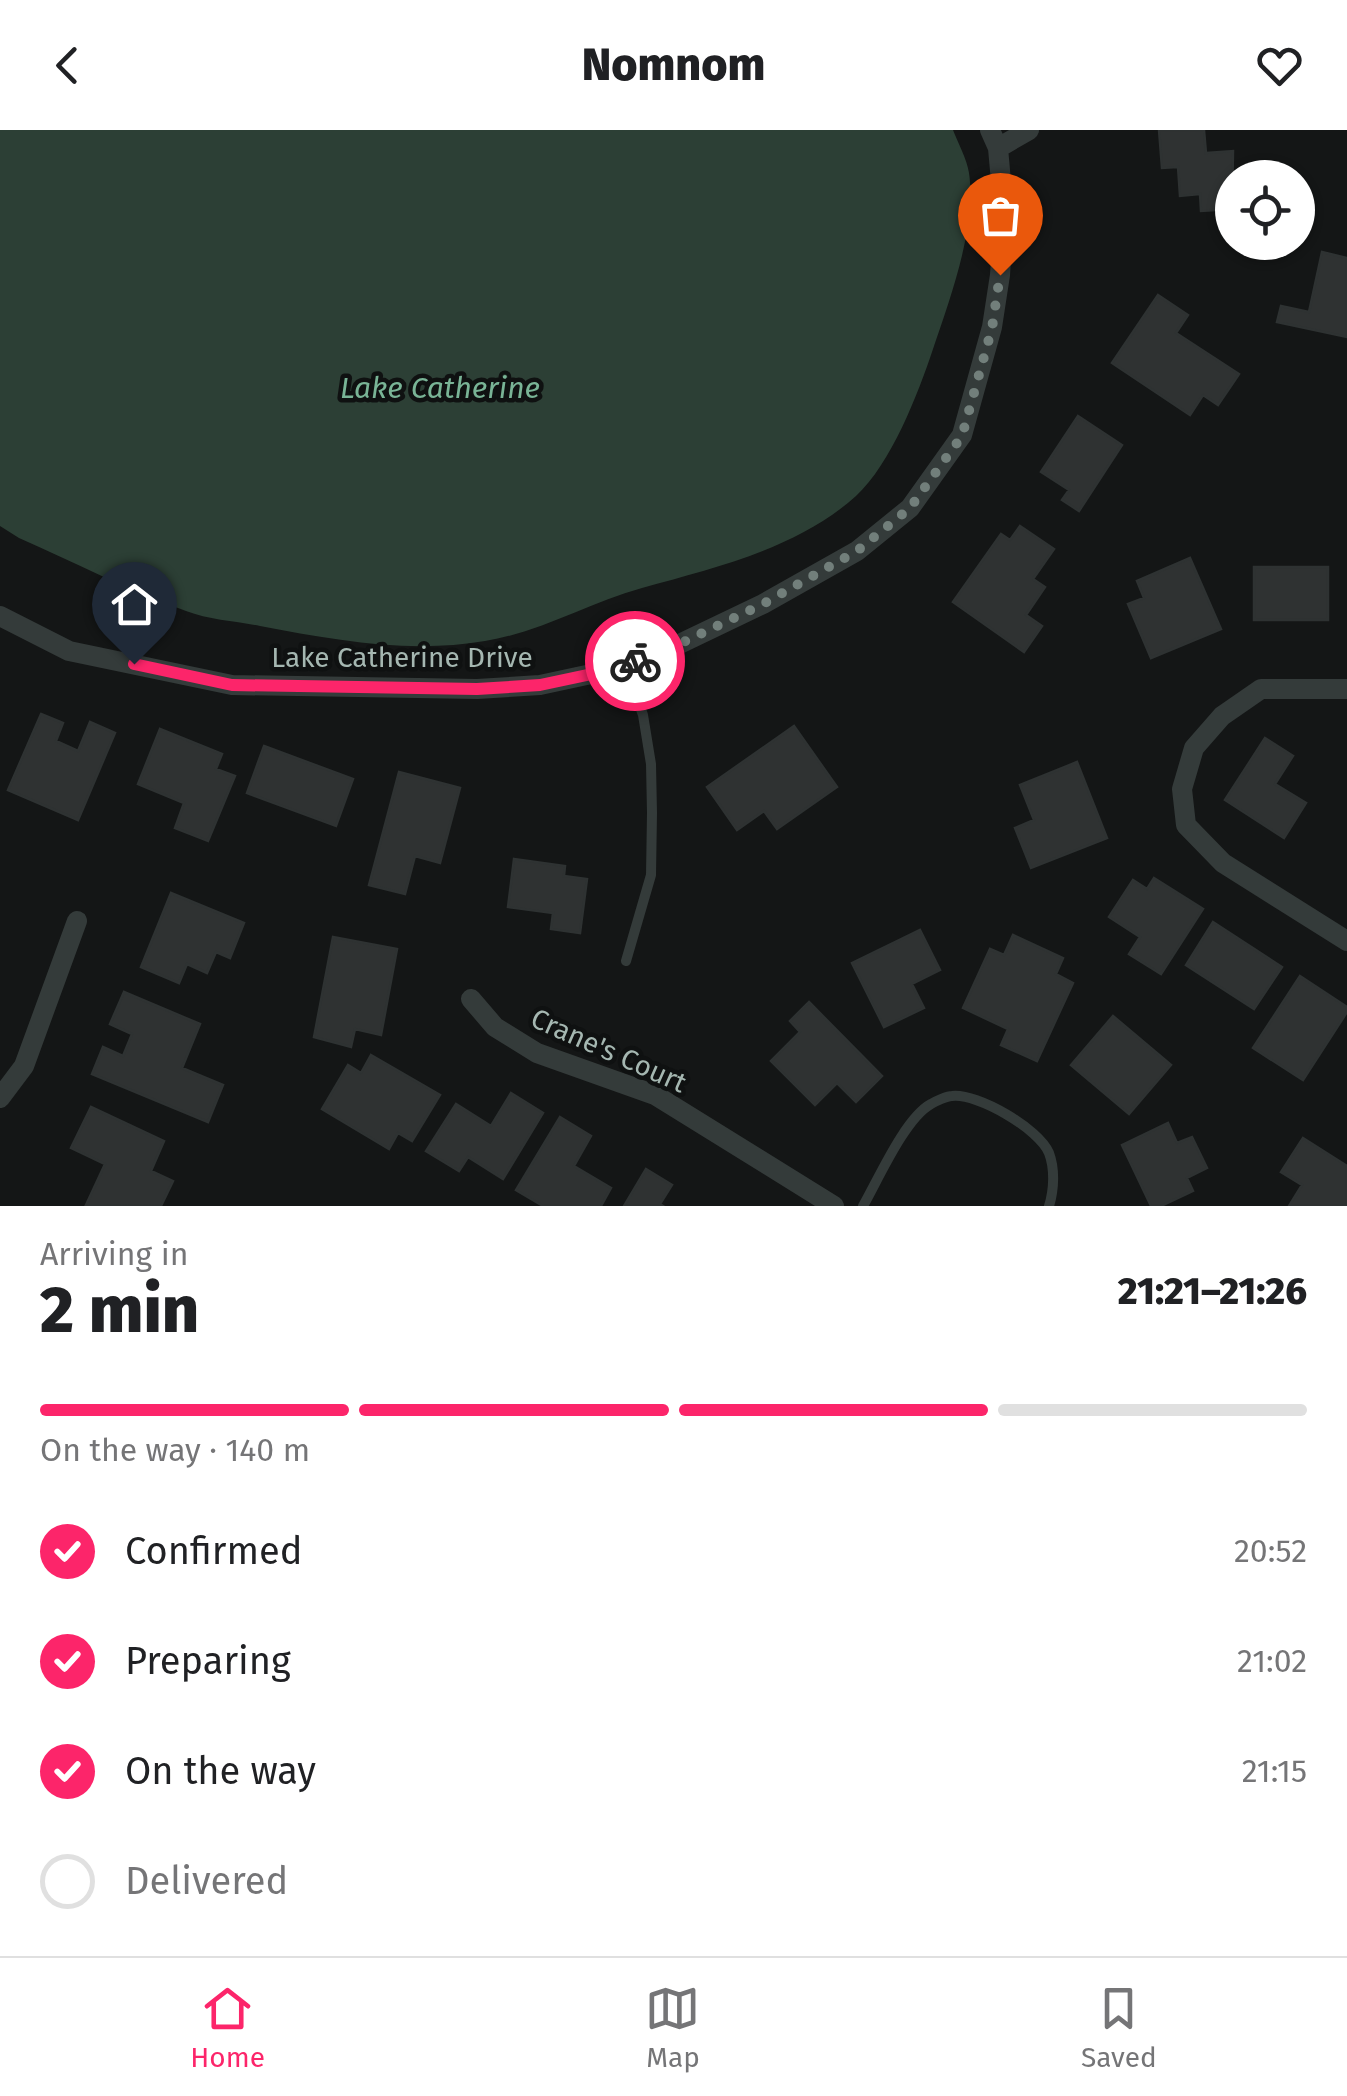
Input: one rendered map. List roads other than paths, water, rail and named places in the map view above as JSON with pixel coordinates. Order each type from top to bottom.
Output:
[{"type":"street","points":[[994,139],[1028,130]]},
{"type":"street","name":"Lake Catherine Drive","points":[[0,616],[69,651],[232,685],[477,689],[540,685],[625,664],[669,649],[763,604],[857,551],[910,508],[962,436],[992,328],[1004,215],[994,139]]},
{"type":"street","points":[[1347,689],[1260,690],[1222,716],[1194,748],[1182,790],[1186,825],[1223,862],[1347,940]]},
{"type":"street","points":[[0,1098],[24,1066],[78,921]]},
{"type":"street","name":"Crane's Court","points":[[471,999],[496,1028],[537,1054],[655,1095],[834,1206]]},
{"type":"lane","points":[[625,664],[643,714],[652,764],[652,874],[626,962]]},
{"type":"lane","points":[[863,1206],[912,1121],[928,1104],[954,1095],[991,1106],[1030,1130],[1048,1150],[1054,1170],[1049,1206]]},
{"type":"water","name":"Lake Catherine","points":[[0,130],[953,130],[969,173],[969,216],[947,308],[902,427],[869,482],[833,514],[755,554],[622,594],[506,637],[457,645],[372,644],[195,614],[123,585],[0,526]]}]
